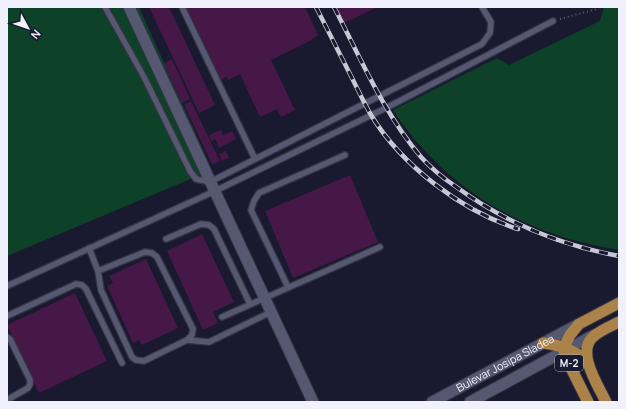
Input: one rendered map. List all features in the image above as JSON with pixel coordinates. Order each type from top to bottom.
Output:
[{"type":"main road","name":"M-2","points":[[588,402],[566,349],[570,335],[579,324],[619,303]]},
{"type":"main road","points":[[594,335],[619,322]]},
{"type":"main road","name":"M-2","points":[[594,335],[587,346],[587,362],[606,402]]},
{"type":"main road","points":[[543,343],[566,349],[577,354],[587,362]]},
{"type":"street","points":[[129,7],[313,402]]},
{"type":"street","name":"Bulevar Josipa Sladea","points":[[432,402],[579,324]]},
{"type":"street","name":"Bulevar Josipa Sladea","points":[[470,402],[594,335]]},
{"type":"lane","points":[[105,7],[144,77],[190,171],[196,180],[212,187]]},
{"type":"lane","points":[[182,7],[255,159]]},
{"type":"lane","points":[[212,187],[255,159],[482,44],[490,33],[491,22],[482,7]]},
{"type":"lane","points":[[7,286],[89,248],[212,187],[386,108],[553,21]]},
{"type":"lane","points":[[288,287],[251,210],[254,201],[259,193],[345,155]]},
{"type":"lane","points":[[166,239],[202,224],[209,225],[214,230],[250,304]]},
{"type":"lane","points":[[222,317],[264,297],[380,247]]},
{"type":"lane","points":[[89,248],[98,271],[101,290],[132,357],[136,360],[144,361],[187,340],[192,335],[193,328],[157,257],[145,252],[98,271]]},
{"type":"lane","points":[[7,316],[76,284],[82,285],[86,289],[122,363]]},
{"type":"lane","points":[[187,340],[209,342],[271,312]]},
{"type":"lane","points":[[7,337],[10,339],[30,380],[28,388],[7,400]]},
{"type":"path","points":[[553,21],[597,9],[599,7]]},
{"type":"green space","points":[[7,7],[139,7],[212,170],[7,256]]},
{"type":"green space","points":[[604,7],[619,7],[619,250],[585,243],[551,233],[504,212],[482,199],[462,185],[425,150],[408,131],[393,110],[497,58],[509,65],[600,21]]},
{"type":"building","points":[[149,7],[169,7],[215,105],[199,113]]},
{"type":"building","points":[[186,7],[305,7],[318,35],[312,40],[271,60],[295,110],[281,117],[277,109],[260,117],[240,74],[228,80],[226,77],[221,80]]},
{"type":"building","points":[[337,7],[378,7],[344,23]]},
{"type":"building","points":[[172,59],[190,99],[182,103],[164,63]]},
{"type":"building","points":[[191,101],[220,161],[212,164],[184,105]]},
{"type":"building","points":[[221,130],[223,135],[232,131],[236,139],[219,148],[215,139],[211,141],[209,135]]},
{"type":"building","points":[[226,151],[229,158],[222,161],[219,154]]},
{"type":"building","points":[[350,175],[378,242],[293,278],[265,211]]},
{"type":"building","points":[[202,234],[234,302],[213,312],[218,323],[203,330],[167,251]]},
{"type":"building","points":[[146,259],[178,328],[142,345],[139,340],[133,343],[107,286],[113,283],[109,276]]},
{"type":"building","points":[[75,293],[107,361],[39,393],[7,325]]},
{"type":"railway","points":[[316,7],[371,115],[399,152],[416,169],[455,198],[476,211],[518,229]]},
{"type":"railway","points":[[334,7],[373,85],[395,122],[421,157],[437,173],[474,199],[513,221],[554,239],[619,256]]}]
